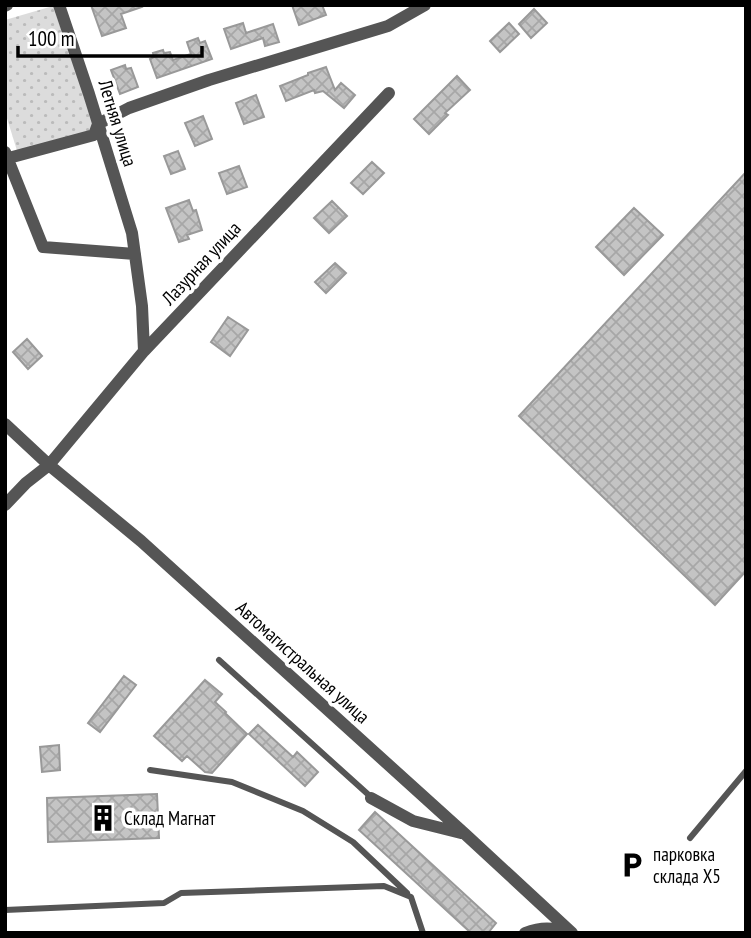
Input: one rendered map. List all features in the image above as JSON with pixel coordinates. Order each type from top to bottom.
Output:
[{"type":"street","name":"Летняя улица","points":[[59,5],[132,233],[142,306],[144,351]]},
{"type":"street","points":[[135,254],[43,247],[6,157],[94,135],[98,124],[129,108],[387,26],[425,5]]},
{"type":"street","name":"Лазурная улица","points":[[5,505],[26,483],[49,465],[144,351],[389,93]]},
{"type":"street","name":"Автомагистральная улица","points":[[5,424],[49,465],[141,541],[571,933]]},
{"type":"street","points":[[371,798],[413,821],[465,834]]},
{"type":"street","points":[[525,933],[541,928],[571,933]]},
{"type":"lane","points":[[219,660],[371,798]]},
{"type":"lane","points":[[150,770],[232,782],[303,811],[353,842],[411,897],[423,933]]},
{"type":"lane","points":[[690,838],[746,771]]},
{"type":"lane","points":[[5,910],[164,903],[181,892],[384,886],[411,897]]},
{"type":"shaded area","points":[[53,6],[99,138],[19,157],[5,112],[5,20]]},
{"type":"building","points":[[91,5],[142,7],[121,14],[126,28],[102,36]]},
{"type":"building","points":[[292,5],[322,5],[326,15],[299,25]]},
{"type":"building","points":[[534,9],[547,23],[531,38],[519,24]]},
{"type":"building","points":[[243,23],[246,33],[273,24],[279,42],[265,46],[263,38],[231,49],[224,29]]},
{"type":"building","points":[[509,23],[519,34],[500,52],[490,41]]},
{"type":"building","points":[[198,38],[200,43],[205,41],[212,59],[157,78],[150,59],[154,57],[153,53],[163,50],[164,53],[170,52],[173,60],[191,54],[187,42]]},
{"type":"building","points":[[125,65],[126,69],[131,68],[138,87],[120,94],[111,70]]},
{"type":"building","points":[[326,67],[335,90],[341,83],[355,95],[344,108],[323,91],[315,93],[314,90],[286,101],[280,86]]},
{"type":"building","points":[[457,76],[470,90],[445,113],[448,115],[429,134],[414,119]]},
{"type":"building","points":[[256,95],[264,117],[244,124],[236,103]]},
{"type":"building","points":[[203,116],[212,139],[195,146],[185,123]]},
{"type":"building","points":[[178,151],[185,169],[171,174],[164,156]]},
{"type":"building","points":[[372,162],[384,173],[363,194],[351,183]]},
{"type":"building","points":[[239,166],[247,187],[227,194],[219,173]]},
{"type":"building","points":[[746,172],[746,571],[715,605],[519,416]]},
{"type":"building","points":[[189,200],[193,211],[196,210],[202,230],[187,235],[189,239],[179,242],[166,208]]},
{"type":"building","points":[[332,201],[347,216],[329,233],[314,218]]},
{"type":"building","points":[[634,208],[663,235],[624,275],[596,247]]},
{"type":"building","points":[[335,263],[346,273],[326,293],[315,282]]},
{"type":"building","points":[[228,317],[248,330],[230,356],[211,342]]},
{"type":"building","points":[[27,339],[42,356],[28,369],[13,352]]},
{"type":"building","points":[[124,676],[136,685],[100,732],[88,723]]},
{"type":"building","points":[[205,680],[222,694],[215,702],[247,734],[212,773],[205,772],[187,756],[182,761],[154,736]]},
{"type":"building","points":[[258,725],[293,757],[297,752],[318,772],[305,786],[249,734]]},
{"type":"building","points":[[59,745],[60,770],[42,772],[40,747]]},
{"type":"building","name":"Склад Магнат","points":[[157,794],[159,838],[48,842],[47,798]]},
{"type":"building","points":[[375,812],[496,923],[488,933],[471,933],[359,830]]},
{"type":"place","name":"Склад Магнат","points":[[103,818]]},
{"type":"place","name":"парковка склада X5","points":[[632,865]]}]
